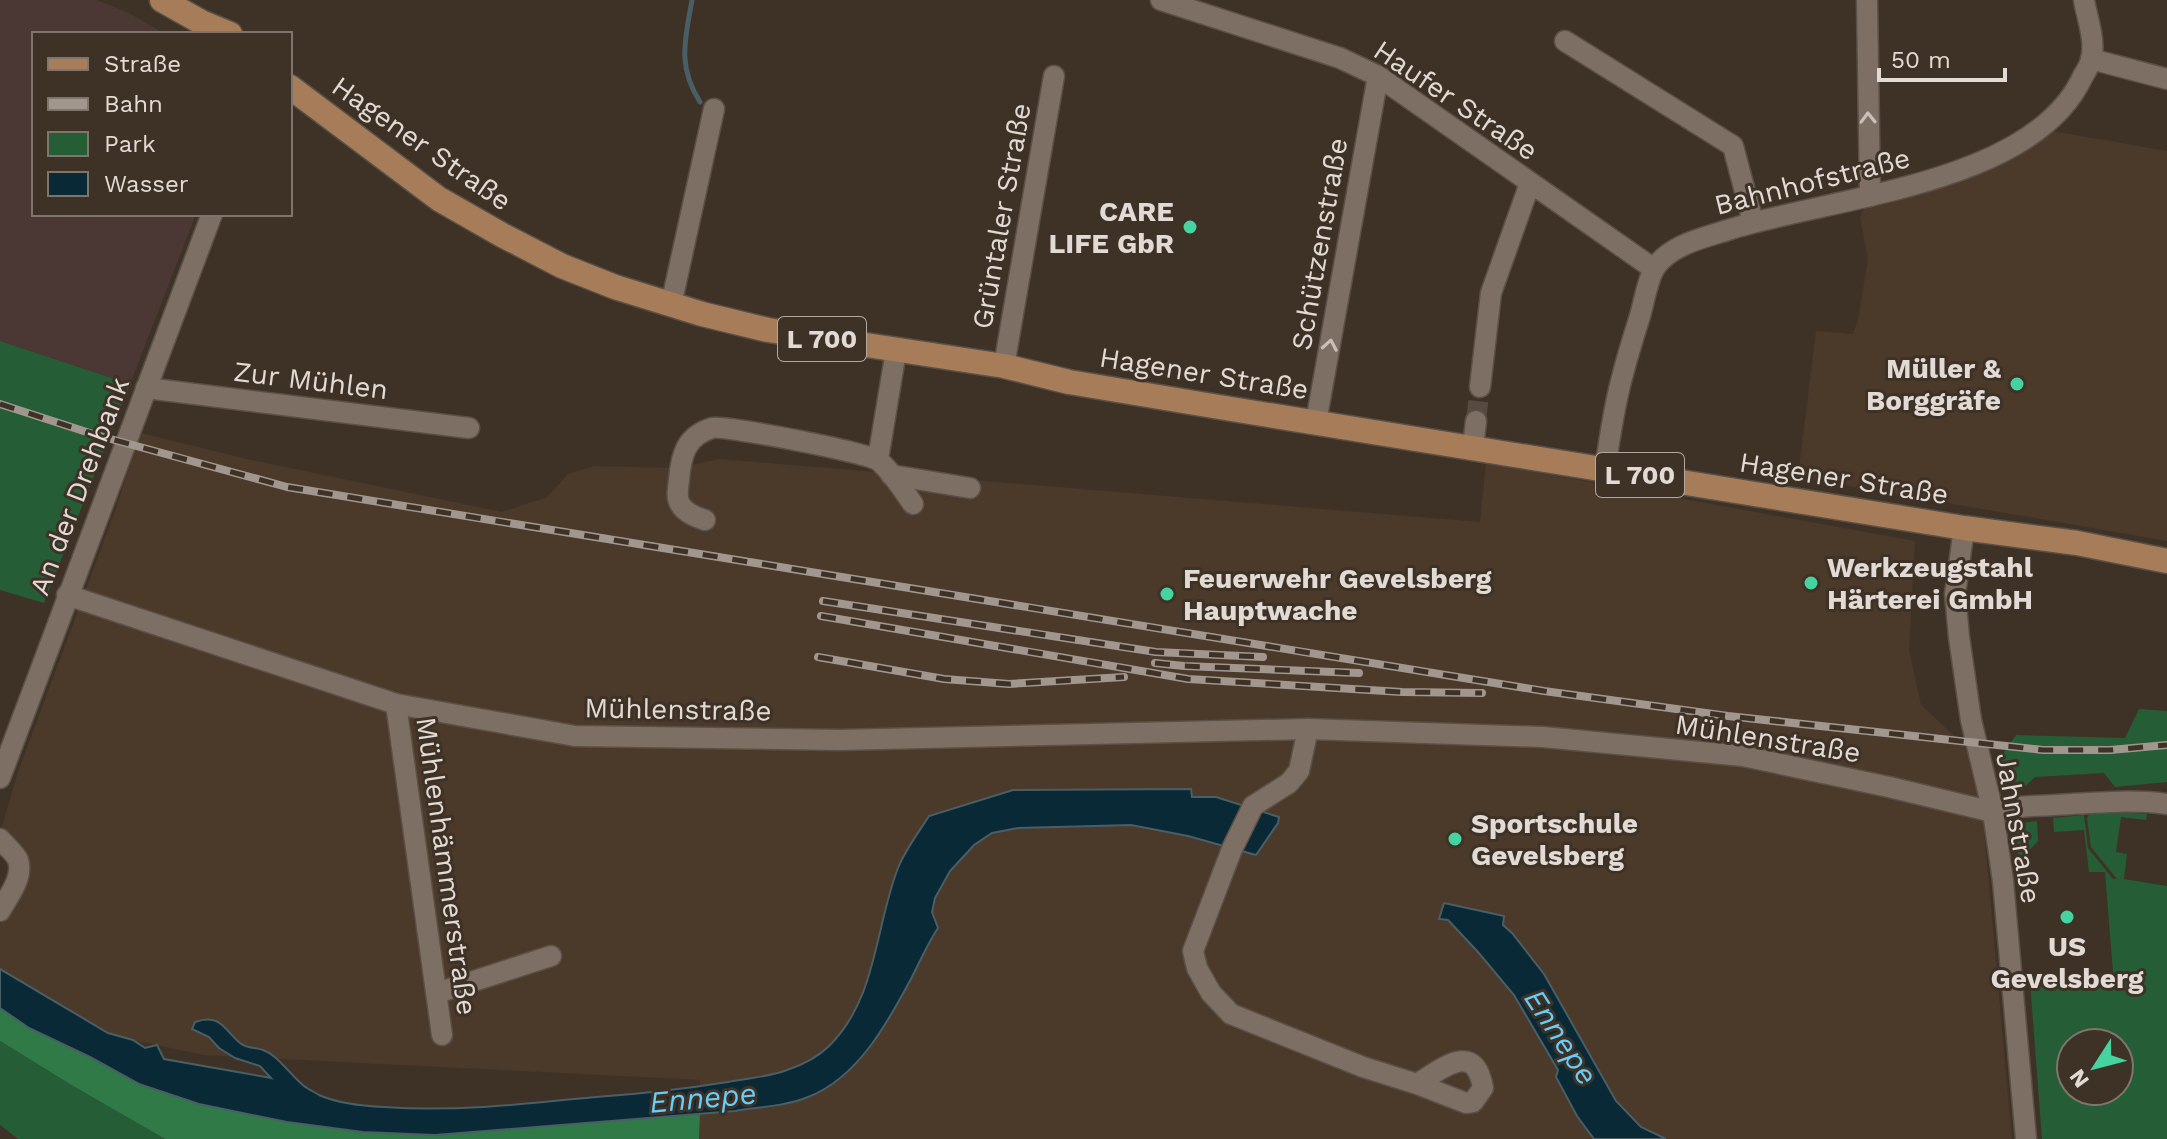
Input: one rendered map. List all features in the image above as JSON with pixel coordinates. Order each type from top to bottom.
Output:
[{"type":"main road","points":[[162,0],[208,30]]},
{"type":"main road","name":"Hagener Straße","points":[[292,89],[409,177],[468,216],[562,266],[671,305],[768,330],[1004,366],[1069,382],[1964,528],[2077,543],[2167,561]]},
{"type":"street","name":"Haufer Straße","points":[[1161,0],[1340,58],[1378,76],[1654,269]]},
{"type":"street","points":[[1867,0],[1870,196]]},
{"type":"street","points":[[2084,0],[2091,32],[2091,59],[2167,79]]},
{"type":"street","points":[[1565,41],[1733,146],[1753,222]]},
{"type":"street","name":"Bahnhofstraße","points":[[1654,269],[1671,253],[1690,243],[1753,222],[1870,196],[1947,175],[1996,156],[2040,129],[2059,112],[2078,88],[2091,59]]},
{"type":"street","name":"Grüntaler Straße","points":[[1004,366],[1054,76]]},
{"type":"street","name":"Schützenstraße","points":[[1316,422],[1378,76]]},
{"type":"street","points":[[671,305],[714,109]]},
{"type":"street","points":[[1480,387],[1491,293],[1530,183]]},
{"type":"street","name":"An der Drehbank","points":[[0,778],[211,216]]},
{"type":"street","points":[[1605,469],[1622,375],[1654,269]]},
{"type":"street","points":[[878,459],[896,351]]},
{"type":"street","name":"Zur Mühlen","points":[[146,388],[469,428]]},
{"type":"street","points":[[1473,447],[1476,421]]},
{"type":"street","points":[[705,520],[686,511],[679,503],[681,460],[688,443],[716,427],[810,443],[878,459],[913,504]]},
{"type":"street","points":[[891,475],[970,488]]},
{"type":"street","name":"Jahnstraße","points":[[1964,528],[1955,594],[1959,637],[1971,720],[1993,812],[2003,881],[2026,1139]]},
{"type":"street","name":"Mühlenstraße","points":[[67,595],[396,704],[575,736],[840,740],[1308,729],[1543,737],[1743,756],[1993,812],[2006,808],[2084,803],[2144,801],[2167,804]]},
{"type":"street","name":"Mühlenhämmerstraße","points":[[396,704],[442,1035]]},
{"type":"street","points":[[1308,729],[1299,771],[1289,783],[1253,806],[1232,849],[1193,951],[1197,968],[1211,993],[1231,1014],[1363,1067],[1417,1084]]},
{"type":"street","points":[[0,839],[18,859],[15,884],[0,911]]},
{"type":"street","points":[[437,993],[551,956]]},
{"type":"shaded area","points":[[0,0],[97,0],[129,13],[162,32],[32,32],[32,216],[195,216],[130,384],[0,341]]},
{"type":"shaded area","points":[[2040,129],[2167,151],[2167,541],[1798,477],[1816,331],[1853,334],[1858,320],[1868,259],[1860,217],[1870,196]]},
{"type":"shaded area","points":[[141,433],[251,460],[502,512],[547,497],[568,474],[594,466],[678,468],[719,459],[1480,522],[1486,463],[1915,541],[1909,650],[1921,705],[1975,755],[2012,1139],[699,1139],[700,1080],[203,1055],[108,1033],[0,969],[0,925],[31,871],[25,856],[0,833],[18,772]]},
{"type":"green space","points":[[0,341],[130,384],[44,603],[0,590]]},
{"type":"green space","points":[[2139,709],[2167,711],[2167,782],[2115,787],[2104,773],[2035,777],[2021,790],[2005,784],[1999,759],[2016,735],[2125,738]]},
{"type":"green space","points":[[2115,812],[2147,814],[2146,820],[2121,817],[2116,852],[2127,854],[2124,879],[2167,886],[2167,1139],[2042,1139],[2030,982],[2113,972],[2105,872],[2089,872],[2084,830],[2054,832],[2053,818],[2084,815],[2088,848],[2113,879],[2117,879],[2091,847],[2089,814]]},
{"type":"green space","points":[[2037,821],[2038,841],[2019,866],[2015,830],[2022,823]]},
{"type":"green space","points":[[0,1008],[29,1028],[139,1084],[199,1104],[287,1122],[363,1132],[435,1135],[700,1113],[699,1139],[165,1139],[0,1041]]},
{"type":"green space","points":[[0,1041],[165,1139],[18,1139],[0,1125]]},
{"type":"water","name":"Ennepe","points":[[1191,789],[1192,797],[1216,797],[1279,817],[1278,823],[1256,855],[1188,836],[1131,825],[1018,828],[992,833],[974,845],[950,871],[935,898],[932,912],[938,928],[893,1012],[870,1047],[842,1077],[826,1088],[782,1104],[735,1111],[435,1135],[363,1132],[287,1122],[199,1104],[139,1084],[29,1028],[0,1008],[0,969],[108,1033],[133,1040],[145,1048],[157,1045],[164,1059],[271,1078],[260,1066],[235,1058],[209,1037],[192,1029],[195,1022],[216,1021],[243,1045],[269,1053],[304,1086],[319,1095],[368,1106],[437,1109],[517,1105],[662,1091],[766,1076],[815,1057],[845,1027],[866,985],[898,868],[929,816],[1013,790]]},
{"type":"water","name":"Ennepe","points":[[1444,903],[1504,916],[1503,925],[1544,974],[1616,1101],[1641,1127],[1666,1139],[1594,1139],[1577,1116],[1556,1077],[1558,1070],[1514,995],[1448,920],[1439,919]]},
{"type":"waterway","points":[[692,0],[685,52],[688,76],[700,102]]},
{"type":"tunnel","points":[[1476,421],[1480,387]]},
{"type":"railway","points":[[0,404],[96,435],[287,487],[1544,691],[1728,716],[2043,750],[2110,750],[2167,745]]},
{"type":"railway","points":[[823,601],[1156,652],[1263,657]]},
{"type":"railway","points":[[821,616],[1188,679],[1402,692],[1482,693]]},
{"type":"railway","points":[[818,657],[944,679],[1009,684],[1124,677]]},
{"type":"railway","points":[[1155,663],[1359,673]]},
{"type":"place","name":"CARE LIFE GbR","points":[[1190,227]]},
{"type":"place","name":"Müller & Borggräfe","points":[[2017,384]]},
{"type":"place","name":"Werkzeugstahl Härterei GmbH","points":[[1811,583]]},
{"type":"place","name":"Feuerwehr Gevelsberg Hauptwache","points":[[1167,594]]},
{"type":"place","name":"Sportschule Gevelsberg","points":[[1455,839]]},
{"type":"place","name":"US Gevelsberg","points":[[2067,917]]}]
